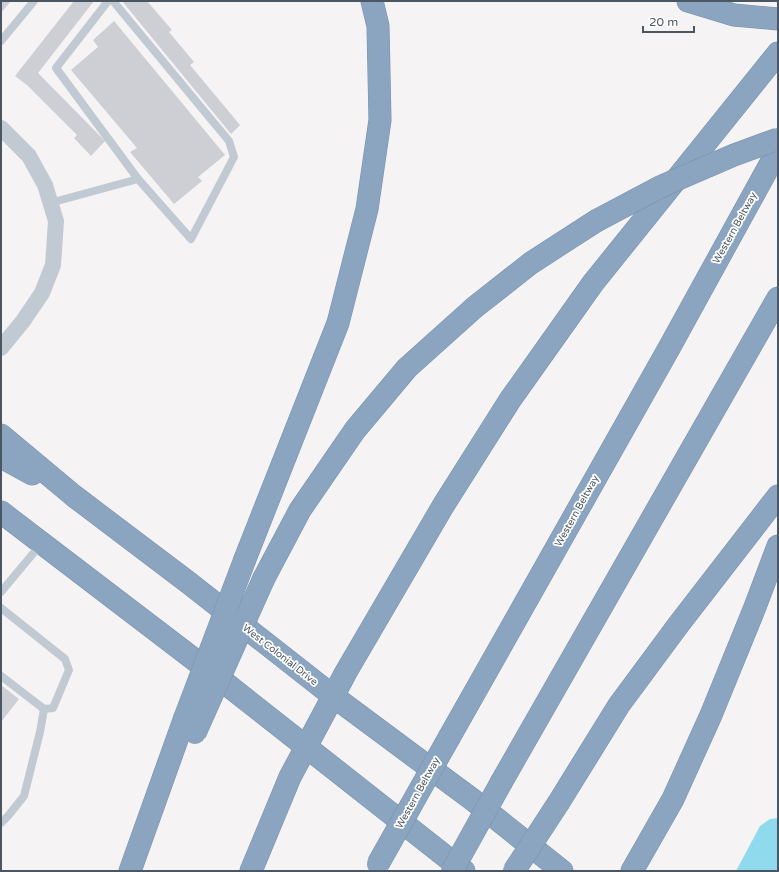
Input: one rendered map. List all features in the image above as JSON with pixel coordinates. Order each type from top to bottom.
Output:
[{"type":"highway","points":[[135,871],[190,727],[245,559],[338,323],[367,209],[380,120],[378,26],[372,1]]},
{"type":"highway","points":[[688,1],[734,15],[778,19]]},
{"type":"highway","points":[[251,871],[290,777],[333,696],[443,506],[510,400],[592,283],[778,53]]},
{"type":"highway","points":[[130,871],[190,727],[264,578],[304,504],[355,430],[407,368],[475,307],[512,278],[596,221],[662,186],[734,155],[778,140]]},
{"type":"highway","name":"Western Beltway","points":[[376,867],[664,357],[778,150]]},
{"type":"highway","points":[[452,871],[778,298]]},
{"type":"highway","name":"West Colonial Drive","points":[[1,435],[74,496],[189,583],[333,696],[472,800],[562,871]]},
{"type":"highway","points":[[1,457],[74,496]]},
{"type":"highway","points":[[514,871],[619,705],[674,630],[778,496]]},
{"type":"highway","points":[[742,543],[778,502]]},
{"type":"highway","points":[[1,512],[464,871]]},
{"type":"highway","points":[[632,871],[673,800],[711,715],[778,546]]},
{"type":"street","points":[[1,128],[29,156],[45,184],[56,222],[53,265],[42,293],[23,321],[1,348]]},
{"type":"lane","points":[[1,41],[34,1]]},
{"type":"lane","points":[[108,1],[56,68],[138,179],[191,239],[234,157],[229,141],[113,1]]},
{"type":"lane","points":[[50,203],[138,179]]},
{"type":"lane","points":[[1,592],[41,544]]},
{"type":"lane","points":[[1,608],[64,659],[69,670],[53,708],[44,709],[1,676]]},
{"type":"lane","points":[[1,823],[24,796],[40,732],[44,709]]},
{"type":"water","points":[[778,818],[778,871],[736,871],[760,826],[770,819]]},
{"type":"building","points":[[1,1],[11,1],[1,13]]},
{"type":"building","points":[[74,1],[94,1],[38,73],[105,141],[91,156],[74,138],[77,135],[27,85],[15,76]]},
{"type":"building","points":[[122,1],[147,1],[172,30],[169,32],[194,62],[190,65],[240,125],[231,134]]},
{"type":"building","points":[[114,21],[225,155],[198,177],[202,181],[174,204],[130,152],[137,148],[71,70],[98,47],[93,40]]},
{"type":"building","points":[[1,685],[19,699],[1,722]]}]
